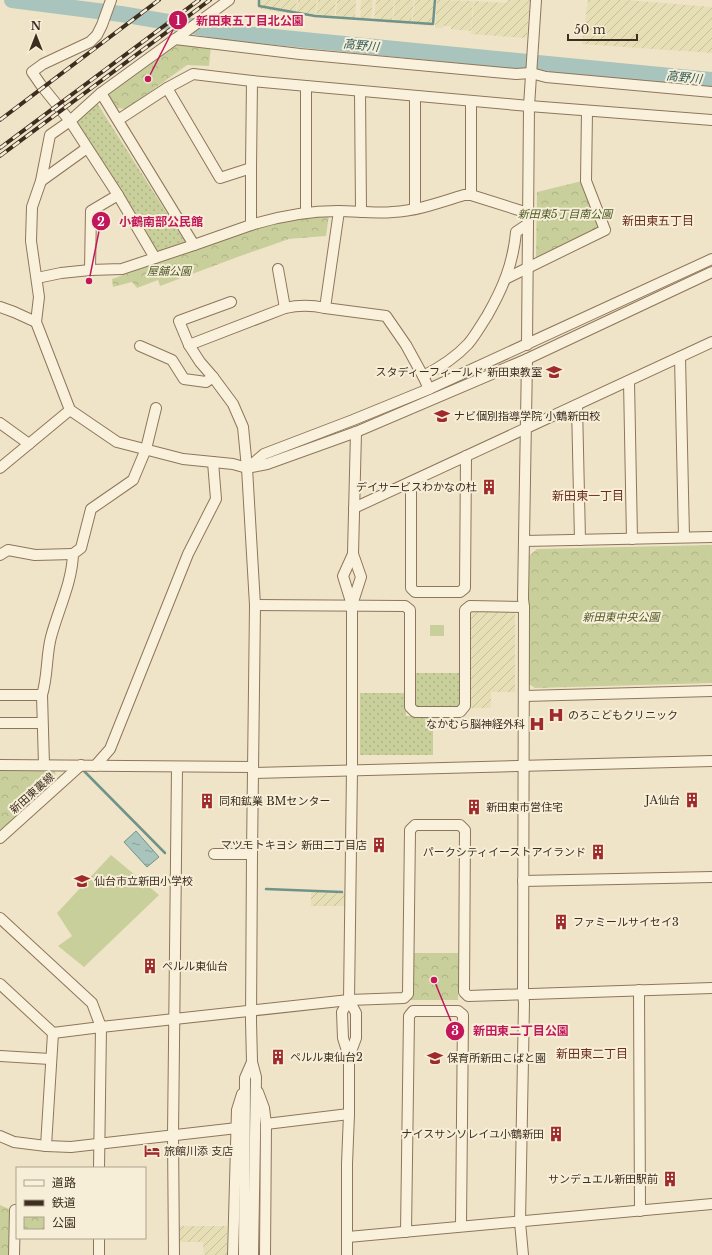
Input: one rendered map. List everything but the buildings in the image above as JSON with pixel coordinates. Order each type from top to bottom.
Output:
[{"type":"street","points":[[111,0],[102,25],[97,35],[90,42],[43,64],[32,72],[70,120],[118,195],[155,258]]},
{"type":"street","points":[[229,0],[101,93],[50,135],[40,181],[32,207],[31,235],[39,297],[36,322],[70,410],[117,442],[183,459],[233,464],[247,468],[267,464],[356,432],[527,359],[712,272]]},
{"type":"street","points":[[527,345],[529,106],[536,0]]},
{"type":"street","points":[[178,38],[300,54],[516,74],[531,71],[546,77],[712,92]]},
{"type":"street","points":[[118,120],[193,74],[252,81],[471,101],[712,120]]},
{"type":"street","points":[[251,225],[250,168],[252,81]]},
{"type":"street","points":[[306,86],[306,213]]},
{"type":"street","points":[[168,88],[220,178],[250,168]]},
{"type":"street","points":[[360,91],[360,212]]},
{"type":"street","points":[[101,93],[194,245]]},
{"type":"street","points":[[415,96],[415,209]]},
{"type":"street","points":[[471,101],[471,195]]},
{"type":"street","points":[[507,278],[605,230],[586,181],[587,111]]},
{"type":"street","points":[[40,181],[87,148]]},
{"type":"street","points":[[90,270],[91,211],[118,195]]},
{"type":"street","points":[[37,278],[61,273],[122,269],[251,225],[278,217],[306,213],[339,211],[393,212],[415,209],[464,195],[471,195],[528,213]]},
{"type":"street","points":[[326,308],[339,211]]},
{"type":"street","points":[[422,376],[440,367],[467,344],[481,327],[507,278],[514,249],[516,232],[528,224]]},
{"type":"street","points":[[247,468],[264,454],[429,389],[712,259]]},
{"type":"street","points":[[278,269],[285,308]]},
{"type":"street","points":[[231,302],[179,321],[188,345],[233,404],[243,427],[247,468],[255,605],[251,1010],[252,1062],[256,1077],[256,1086],[249,1231],[244,1255]]},
{"type":"street","points":[[188,345],[285,308],[298,305],[311,305],[386,316],[406,345],[429,389]]},
{"type":"street","points":[[0,307],[36,322]]},
{"type":"street","points":[[354,508],[712,342]]},
{"type":"street","points":[[140,346],[172,360],[184,379],[206,382],[213,377]]},
{"type":"street","points":[[680,357],[684,537]]},
{"type":"street","points":[[523,1255],[520,1222],[524,1003],[523,599],[527,359]]},
{"type":"street","points":[[629,381],[632,539]]},
{"type":"street","points":[[577,405],[580,540]]},
{"type":"street","points":[[0,555],[8,550],[35,555],[73,554],[81,548],[91,509],[132,480],[146,449],[156,408]]},
{"type":"street","points":[[0,468],[70,410]]},
{"type":"street","points":[[0,423],[29,444]]},
{"type":"street","points":[[352,606],[361,577],[353,554],[356,432]]},
{"type":"street","points":[[411,482],[411,588],[415,592],[460,592],[465,588],[466,456]]},
{"type":"street","points":[[95,766],[110,749],[188,554],[216,499],[213,462]]},
{"type":"street","points":[[524,541],[712,537]]},
{"type":"street","points":[[44,765],[42,695],[45,686],[50,638],[73,567],[73,554]]},
{"type":"street","points":[[347,1255],[349,1057],[343,1038],[342,1012],[350,1000],[352,606],[343,576],[353,554]]},
{"type":"street","points":[[255,605],[405,606],[410,610],[410,707],[415,712],[460,712],[465,706],[465,610],[470,606],[524,606]]},
{"type":"street","points":[[524,696],[712,691]]},
{"type":"street","points":[[0,695],[42,695]]},
{"type":"street","points":[[0,722],[42,723]]},
{"type":"street","points":[[0,764],[176,766],[253,770],[352,770],[712,761]]},
{"type":"street","name":"新田東裏線","points":[[0,837],[81,766]]},
{"type":"street","points":[[174,1255],[173,1136],[176,766]]},
{"type":"street","points":[[0,984],[53,1033],[350,1000],[404,998],[408,994],[410,830],[415,825],[460,825],[465,830],[464,992],[468,996],[712,988]]},
{"type":"street","points":[[214,854],[252,854]]},
{"type":"street","points":[[523,881],[712,876]]},
{"type":"street","points":[[0,918],[92,1003],[101,1027],[99,1167]]},
{"type":"street","points":[[639,990],[640,1211]]},
{"type":"street","points":[[406,1232],[409,1016],[413,1011],[458,1011],[462,1015],[461,1226]]},
{"type":"street","points":[[46,1146],[50,1059],[53,1033]]},
{"type":"street","points":[[0,1056],[50,1059]]},
{"type":"street","points":[[252,1062],[245,1078],[245,1086],[249,1231],[254,1255]]},
{"type":"street","points":[[233,1255],[237,1110],[245,1086]]},
{"type":"street","points":[[256,1086],[264,1108],[266,1124],[265,1255]]},
{"type":"street","points":[[266,1124],[349,1114]]},
{"type":"street","points":[[0,1136],[14,1142],[71,1147],[237,1128]]},
{"type":"street","points":[[348,1237],[712,1204]]},
{"type":"street","points":[[14,1255],[16,1210]]},
{"type":"street","points":[[99,1239],[99,1255]]},
{"type":"shaded area","points":[[260,0],[297,0],[296,14],[260,9]]},
{"type":"shaded area","points":[[298,0],[317,0],[315,16],[297,14]]},
{"type":"shaded area","points":[[318,0],[336,0],[334,17],[316,16]]},
{"type":"shaded area","points":[[337,0],[356,0],[355,19],[336,17]]},
{"type":"shaded area","points":[[361,0],[373,0],[371,18],[368,18],[367,20],[360,20]]},
{"type":"shaded area","points":[[376,0],[394,0],[392,23],[374,21]]},
{"type":"shaded area","points":[[395,0],[414,0],[411,24],[393,23]]},
{"type":"shaded area","points":[[415,0],[434,0],[432,26],[412,24]]},
{"type":"shaded area","points":[[437,0],[473,1],[471,31],[451,29],[451,26],[435,28]]},
{"type":"shaded area","points":[[508,0],[530,0],[527,35],[525,38],[471,34],[474,1],[507,3]]},
{"type":"shaded area","points":[[588,0],[626,0],[712,7],[712,53],[582,44]]},
{"type":"shaded area","points":[[475,610],[512,610],[515,614],[515,692],[491,692],[491,708],[469,708],[469,615]]},
{"type":"shaded area","points":[[311,892],[345,892],[345,906],[311,906]]},
{"type":"shaded area","points":[[177,1226],[227,1226],[227,1255],[204,1255],[203,1242],[177,1242]]},
{"type":"green space","points":[[176,42],[211,46],[209,66],[187,65],[126,109],[117,108],[108,96],[111,91]]},
{"type":"green space","points":[[97,103],[185,242],[157,253],[76,121]]},
{"type":"green space","name":"新田東5丁目南公園","points":[[582,181],[600,227],[536,258],[537,192]]},
{"type":"green space","name":"屋舗公園","points":[[329,215],[326,236],[289,239],[160,286],[158,280],[137,288],[132,282],[113,287],[112,279],[251,230],[301,218]]},
{"type":"green space","name":"新田東中央公園","points":[[712,545],[712,683],[535,688],[529,684],[529,556],[537,549]]},
{"type":"green space","points":[[430,625],[444,625],[444,636],[430,636]]},
{"type":"green space","points":[[413,673],[461,673],[461,702],[457,707],[419,708],[413,704]]},
{"type":"green space","points":[[360,693],[406,693],[406,716],[433,716],[433,755],[360,755]]},
{"type":"green space","points":[[0,770],[55,770],[56,780],[1,832],[0,830]]},
{"type":"green space","points":[[111,855],[159,895],[84,967],[58,946],[72,936],[57,913]]},
{"type":"green space","points":[[411,953],[458,953],[458,1000],[411,1000]]},
{"type":"green space","points":[[0,1205],[9,1209],[9,1255],[0,1255]]},
{"type":"water","points":[[136,831],[159,857],[147,867],[124,842]]},
{"type":"waterway","name":"高野川","points":[[12,0],[121,14],[233,33],[712,80]]},
{"type":"waterway","points":[[259,0],[259,6],[315,16],[433,24],[435,0]]},
{"type":"waterway","points":[[84,771],[165,853]]},
{"type":"waterway","points":[[266,889],[342,892]]},
{"type":"railway","points":[[0,120],[159,0]]},
{"type":"railway","points":[[0,148],[199,0]]},
{"type":"railway","points":[[0,156],[210,0]]},
{"type":"place","name":"新田東五丁目北公園","points":[[148,79]]},
{"type":"place","name":"小鶴南部公民館","points":[[89,281]]},
{"type":"place","name":"スタディーフィールド 新田東教室","points":[[554,372]]},
{"type":"place","name":"ナビ個別指導学院 小鶴新田校","points":[[442,416]]},
{"type":"place","name":"デイサービスわかなの杜","points":[[489,487]]},
{"type":"place","name":"のろこどもクリニック","points":[[556,715]]},
{"type":"place","name":"なかむら脳神経外科","points":[[537,724]]},
{"type":"place","name":"JA仙台","points":[[692,800]]},
{"type":"place","name":"同和鉱業 BMセンター","points":[[207,801]]},
{"type":"place","name":"新田東市営住宅","points":[[474,807]]},
{"type":"place","name":"マツモトキヨシ 新田二丁目店","points":[[379,845]]},
{"type":"place","name":"パークシティイーストアイランド","points":[[598,852]]},
{"type":"place","name":"仙台市立新田小学校","points":[[82,881]]},
{"type":"place","name":"ファミールサイセイ3","points":[[561,922]]},
{"type":"place","name":"ペルル東仙台","points":[[150,966]]},
{"type":"place","name":"新田東二丁目公園","points":[[434,980]]},
{"type":"place","name":"ペルル東仙台2","points":[[278,1057]]},
{"type":"place","name":"保育所新田こばと園","points":[[435,1058]]},
{"type":"place","name":"ナイスサンソレイユ小鶴新田","points":[[556,1134]]},
{"type":"place","name":"旅館川添 支店","points":[[152,1151]]},
{"type":"place","name":"サンデュエル新田駅前","points":[[670,1179]]},
{"type":"district","name":"新田東五丁目","points":[[658,220]]},
{"type":"district","name":"新田東一丁目","points":[[588,495]]},
{"type":"district","name":"新田東二丁目","points":[[592,1053]]}]
